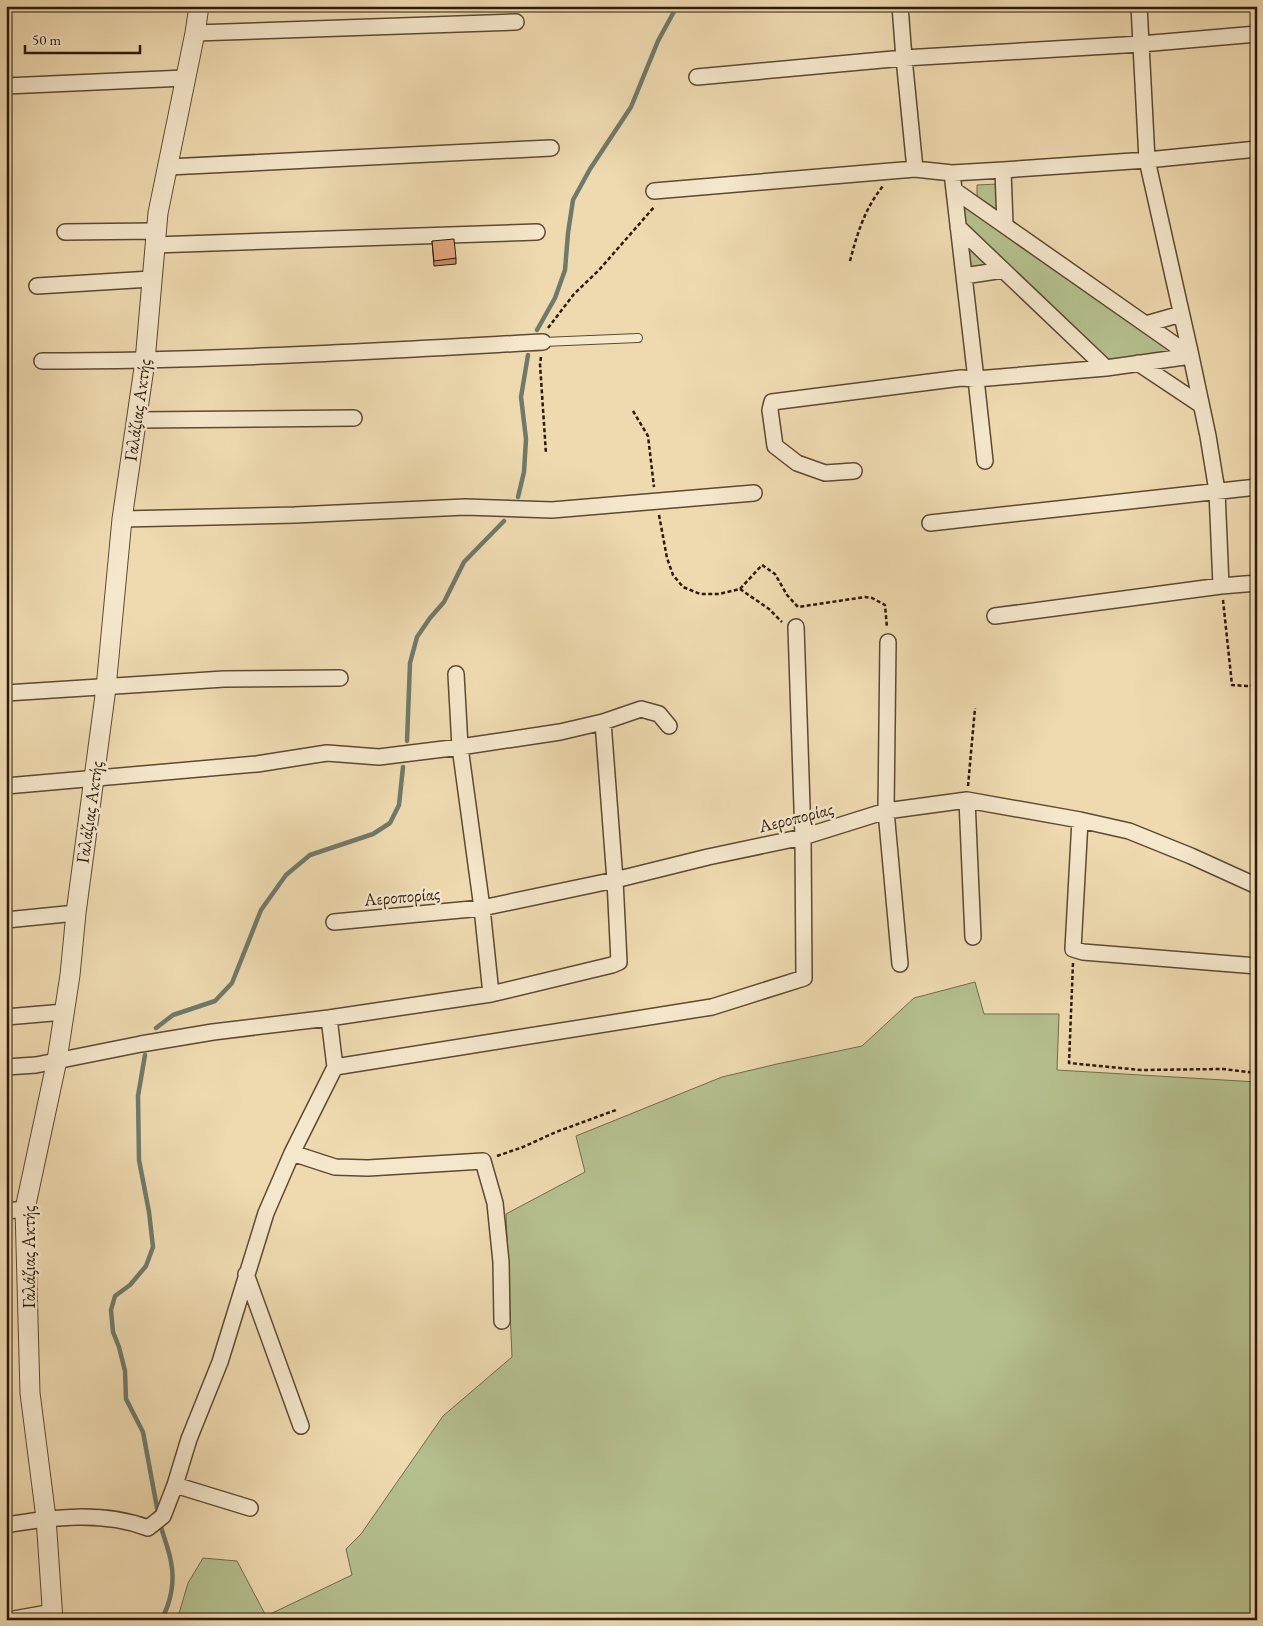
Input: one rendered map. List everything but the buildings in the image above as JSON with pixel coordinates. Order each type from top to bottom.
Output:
[{"type":"street","name":"Γαλάζιας Ακτής","points":[[53,1616],[46,1518],[30,1393],[25,1209],[57,1060],[70,975],[76,913],[106,688],[122,519],[145,361],[154,238],[200,6]]},
{"type":"street","points":[[900,6],[915,169]]},
{"type":"street","points":[[1139,6],[1147,160],[1191,356],[1217,491],[1221,586]]},
{"type":"street","points":[[195,33],[516,22]]},
{"type":"street","points":[[697,77],[904,58],[1141,44],[1257,34]]},
{"type":"street","points":[[6,86],[185,78]]},
{"type":"street","points":[[168,167],[551,148]]},
{"type":"street","points":[[661,191],[915,169],[952,173],[1147,160],[1257,149]]},
{"type":"street","points":[[1003,170],[1005,225]]},
{"type":"street","points":[[952,173],[985,461]]},
{"type":"street","points":[[954,190],[1191,356]]},
{"type":"street","points":[[958,228],[1106,368]]},
{"type":"street","points":[[65,232],[154,238],[537,232]]},
{"type":"street","points":[[964,276],[1003,270]]},
{"type":"street","points":[[37,286],[151,279]]},
{"type":"street","points":[[1146,324],[1181,314]]},
{"type":"street","points":[[42,361],[145,361],[543,342]]},
{"type":"street","points":[[854,471],[825,473],[798,463],[775,446],[770,410],[772,402],[961,378],[976,379],[1106,368],[1191,356]]},
{"type":"street","points":[[1138,363],[1201,405]]},
{"type":"street","points":[[136,420],[354,418]]},
{"type":"street","points":[[930,523],[1257,487]]},
{"type":"street","points":[[122,519],[295,515],[465,507],[552,510],[754,493]]},
{"type":"street","points":[[995,616],[1221,586],[1257,583]]},
{"type":"street","points":[[335,1067],[712,1007],[804,978],[803,837],[796,627]]},
{"type":"street","points":[[888,642],[886,811],[900,964]]},
{"type":"street","points":[[456,674],[460,747],[482,908],[491,994]]},
{"type":"street","points":[[6,694],[224,679],[340,678]]},
{"type":"street","points":[[6,786],[257,764],[327,752],[379,757],[560,732],[603,722],[641,709],[659,714],[669,726]]},
{"type":"street","points":[[6,1067],[36,1065],[213,1032],[329,1018],[491,994],[612,966],[619,962],[603,722]]},
{"type":"street","points":[[967,800],[973,937]]},
{"type":"street","name":"Αεροπορίας","points":[[334,922],[482,908],[803,837],[886,811],[967,800],[1080,820],[1129,831],[1191,856],[1257,886]]},
{"type":"street","points":[[1080,820],[1073,949],[1083,952],[1257,966]]},
{"type":"street","points":[[6,920],[76,913]]},
{"type":"street","points":[[6,1017],[64,1012]]},
{"type":"street","points":[[6,1525],[46,1518],[106,1517],[134,1522],[148,1528],[163,1516],[189,1439],[220,1362],[266,1213],[292,1153],[335,1067],[329,1018]]},
{"type":"street","points":[[292,1153],[335,1167],[368,1168],[483,1161],[495,1203],[501,1262],[502,1321]]},
{"type":"street","points":[[6,1211],[25,1209]]},
{"type":"street","points":[[246,1274],[301,1426]]},
{"type":"street","points":[[175,1484],[250,1508]]},
{"type":"street","points":[[8,1620],[53,1616]]},
{"type":"lane","points":[[543,342],[638,338]]},
{"type":"path","points":[[850,261],[858,232],[867,211],[896,171]]},
{"type":"path","points":[[546,454],[540,364],[544,334],[574,294],[599,270],[661,191]]},
{"type":"path","points":[[633,411],[648,436],[667,558],[673,575],[682,587],[700,594],[720,594],[740,589],[762,565],[775,574],[787,595],[798,607],[872,598],[885,605],[888,642]]},
{"type":"path","points":[[1221,586],[1232,684],[1257,685]]},
{"type":"path","points":[[740,589],[769,609],[780,621],[797,646]]},
{"type":"path","points":[[967,800],[975,708]]},
{"type":"path","points":[[1073,949],[1069,1063],[1141,1070],[1223,1069],[1257,1073]]},
{"type":"path","points":[[483,1161],[616,1110]]},
{"type":"green space","points":[[998,184],[998,215],[977,199],[977,185]]},
{"type":"green space","points":[[963,204],[1175,352],[1109,360],[965,225]]},
{"type":"green space","points":[[967,244],[991,267],[968,269]]},
{"type":"green space","points":[[975,982],[984,1014],[1059,1014],[1057,1070],[1257,1082],[1257,1620],[177,1620],[188,1583],[203,1558],[237,1561],[266,1616],[352,1575],[346,1549],[361,1534],[443,1416],[512,1357],[506,1214],[585,1172],[576,1136],[722,1077],[862,1046],[914,998]]},
{"type":"waterway","points":[[537,330],[555,298],[565,270],[573,200],[590,169],[631,107],[658,41],[677,6]]},
{"type":"waterway","points":[[518,497],[524,472],[526,439],[521,397],[528,355]]},
{"type":"waterway","points":[[407,741],[410,663],[417,637],[444,602],[464,562],[504,521]]},
{"type":"waterway","points":[[156,1028],[173,1015],[215,1001],[232,983],[261,910],[286,875],[310,855],[373,834],[390,823],[399,805],[403,767]]},
{"type":"waterway","points":[[145,1055],[138,1096],[139,1160],[149,1212],[153,1247],[146,1266],[130,1285],[115,1296],[111,1310],[113,1332],[125,1371],[126,1399],[143,1432],[158,1513]]},
{"type":"waterway","points":[[160,1523],[170,1557],[173,1577],[170,1599],[161,1620]]}]
